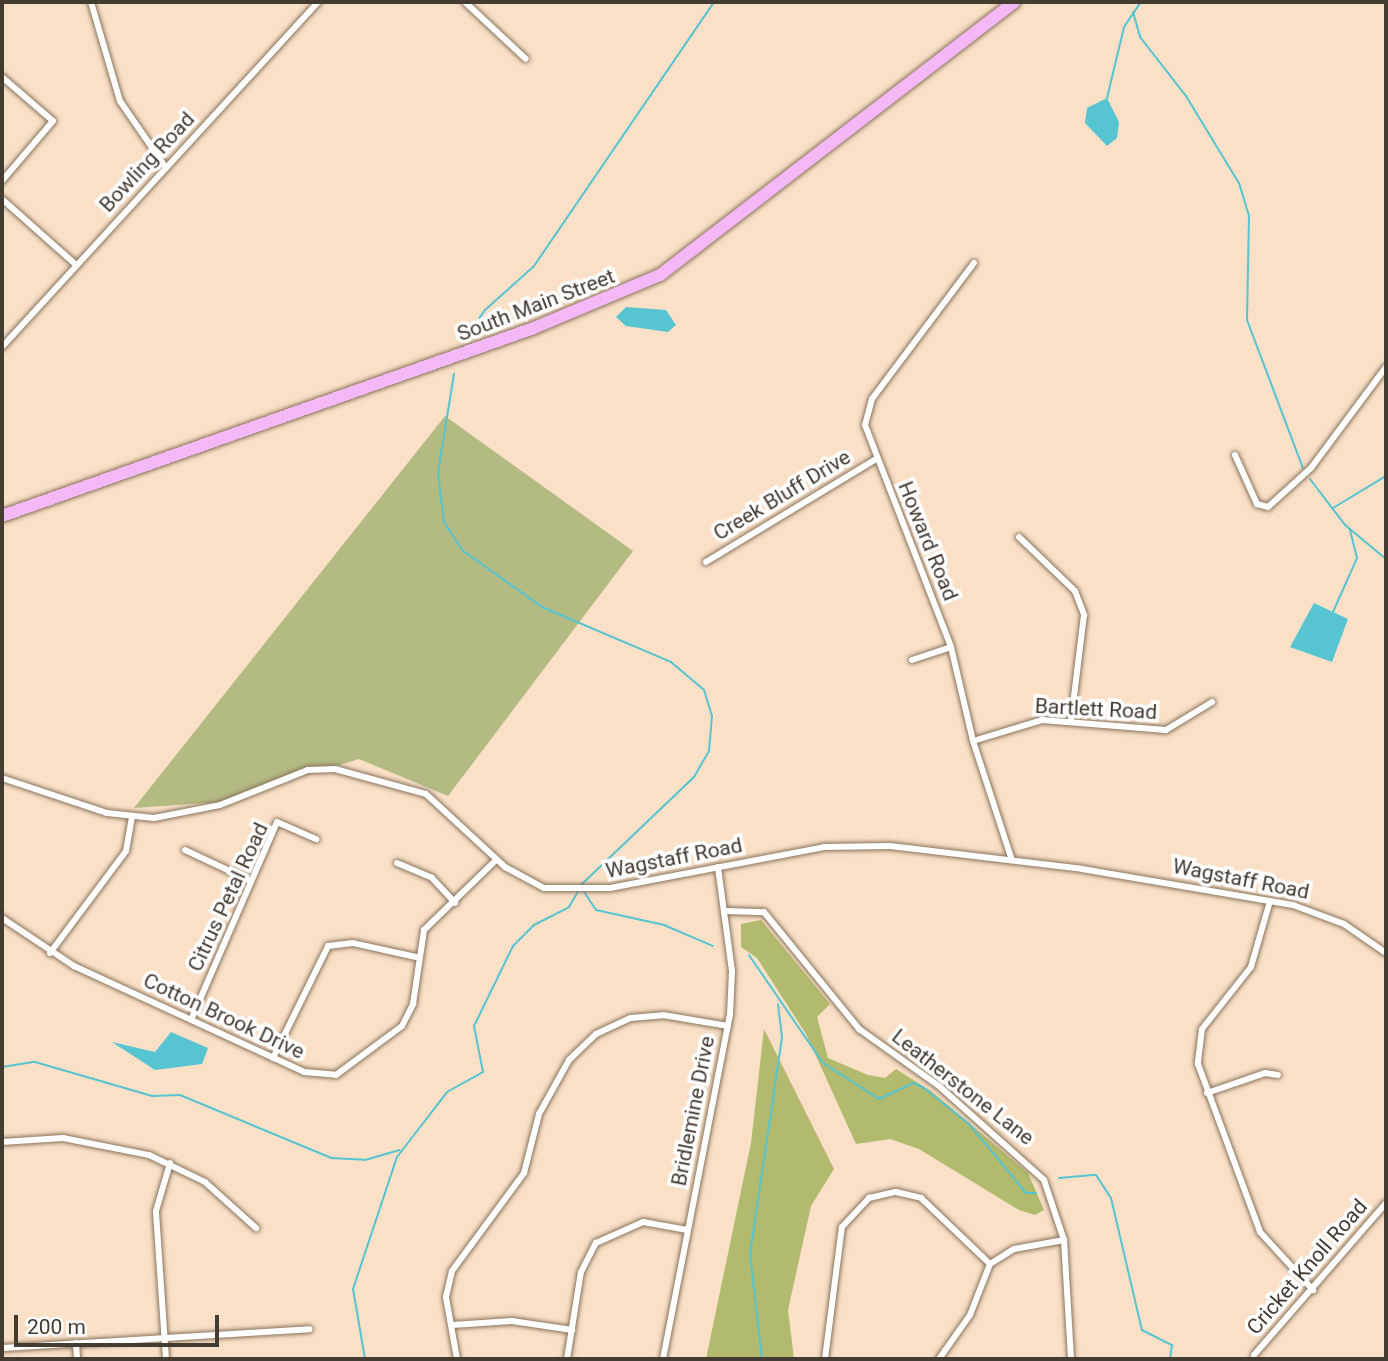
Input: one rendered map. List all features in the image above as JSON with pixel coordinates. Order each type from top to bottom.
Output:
[{"type":"highway","name":"South Main Street","points":[[2,516],[534,328],[660,275],[1014,2]]},
{"type":"street","points":[[91,2],[120,101],[166,168]]},
{"type":"street","name":"Bowling Road","points":[[2,347],[318,2]]},
{"type":"street","points":[[465,2],[526,60]]},
{"type":"street","points":[[2,77],[53,121],[2,181]]},
{"type":"street","points":[[2,199],[76,265]]},
{"type":"street","name":"Howard Road","points":[[974,263],[872,399],[865,425],[951,647],[973,741],[1012,860]]},
{"type":"street","points":[[1235,455],[1257,504],[1268,508],[1311,468],[1386,367]]},
{"type":"street","name":"Creek Bluff Drive","points":[[706,562],[876,458]]},
{"type":"street","points":[[1019,537],[1075,591],[1084,615],[1070,721]]},
{"type":"street","points":[[912,660],[951,647]]},
{"type":"street","name":"Bartlett Road","points":[[973,741],[1028,721],[1070,721],[1166,730],[1212,702]]},
{"type":"street","name":"Wagstaff Road","points":[[2,778],[132,817],[199,810],[296,774],[335,769],[426,794],[496,860],[544,888],[610,888],[718,867],[857,846],[1012,860],[1270,901],[1329,917],[1386,953]]},
{"type":"street","points":[[50,953],[126,851],[132,817]]},
{"type":"street","name":"Citrus Petal Road","points":[[191,1020],[277,822],[316,839]]},
{"type":"street","points":[[185,850],[251,881]]},
{"type":"street","name":"Cotton Brook Drive","points":[[2,918],[50,953],[273,1058],[318,1076],[346,1071],[402,1026],[414,1004],[416,957],[424,930],[455,903],[496,860]]},
{"type":"street","points":[[397,863],[432,878],[455,903]]},
{"type":"street","name":"Bridlemine Drive","points":[[663,1359],[728,1027],[727,911],[718,867]]},
{"type":"street","points":[[1270,901],[1251,967],[1202,1029],[1197,1054],[1207,1093],[1260,1232],[1313,1290]]},
{"type":"street","name":"Leatherstone Lane","points":[[727,911],[764,912],[859,1029],[1029,1161],[1051,1191],[1064,1240],[1072,1359]]},
{"type":"street","points":[[273,1058],[328,946],[353,943],[416,957]]},
{"type":"street","points":[[457,1359],[446,1297],[452,1271],[517,1186],[539,1114],[580,1047],[631,1018],[663,1015],[728,1027]]},
{"type":"street","points":[[1207,1093],[1265,1073],[1278,1075]]},
{"type":"street","points":[[2,1142],[88,1140],[170,1163],[205,1182],[256,1228]]},
{"type":"street","points":[[166,1359],[156,1211],[170,1163]]},
{"type":"street","points":[[825,1359],[842,1227],[869,1198],[896,1192],[920,1198],[990,1264]]},
{"type":"street","name":"Cricket Knoll Road","points":[[1254,1355],[1386,1203]]},
{"type":"street","points":[[567,1359],[586,1259],[607,1234],[643,1222],[687,1230]]},
{"type":"street","points":[[939,1359],[970,1315],[990,1264],[1014,1249],[1064,1240]]},
{"type":"street","points":[[452,1325],[512,1321],[572,1330]]},
{"type":"street","points":[[2,1348],[309,1329]]},
{"type":"street","points":[[76,1343],[77,1359]]},
{"type":"green space","points":[[445,416],[633,551],[448,796],[359,759],[220,802],[134,808]]},
{"type":"green space","points":[[761,920],[830,1004],[817,1017],[828,1058],[868,1075],[885,1078],[896,1069],[931,1091],[1028,1173],[1044,1210],[1035,1215],[1019,1210],[919,1149],[890,1139],[856,1144],[806,1034],[757,958],[741,947],[741,924]]},
{"type":"green space","points":[[764,1029],[834,1169],[811,1206],[788,1310],[794,1359],[706,1359],[751,1143]]},
{"type":"water","points":[[1107,98],[1119,122],[1117,138],[1107,146],[1085,123],[1087,108]]},
{"type":"water","points":[[626,307],[666,310],[676,325],[668,332],[626,326],[616,317]]},
{"type":"water","points":[[1314,603],[1348,619],[1332,662],[1290,647]]},
{"type":"water","points":[[171,1032],[208,1048],[202,1064],[155,1070],[112,1042],[155,1052]]},
{"type":"waterway","points":[[464,342],[485,310],[534,266],[714,2]]},
{"type":"waterway","points":[[1107,98],[1124,27],[1141,2]]},
{"type":"waterway","points":[[1133,12],[1140,37],[1186,96],[1239,183],[1249,216],[1247,320],[1303,468]]},
{"type":"waterway","points":[[454,374],[438,473],[444,522],[462,550],[542,607],[671,662],[704,690],[712,716],[709,751],[694,777],[581,885]]},
{"type":"waterway","points":[[1333,508],[1386,476]]},
{"type":"waterway","points":[[1310,479],[1345,525],[1386,559]]},
{"type":"waterway","points":[[1333,612],[1357,558],[1350,529]]},
{"type":"waterway","points":[[365,1359],[353,1289],[397,1157],[447,1092],[483,1072],[474,1026],[513,946],[534,925],[569,907],[579,890]]},
{"type":"waterway","points":[[584,892],[596,910],[664,925],[713,946]]},
{"type":"waterway","points":[[749,955],[823,1063],[879,1099],[914,1083],[924,1088],[969,1124],[1026,1193],[1036,1193]]},
{"type":"waterway","points":[[762,1359],[750,1254],[782,1037],[778,1004]]},
{"type":"waterway","points":[[2,1067],[35,1062],[152,1096],[180,1095],[331,1158],[365,1160],[400,1150]]},
{"type":"waterway","points":[[1059,1178],[1096,1175],[1111,1198],[1142,1330],[1172,1345],[1170,1359]]}]
